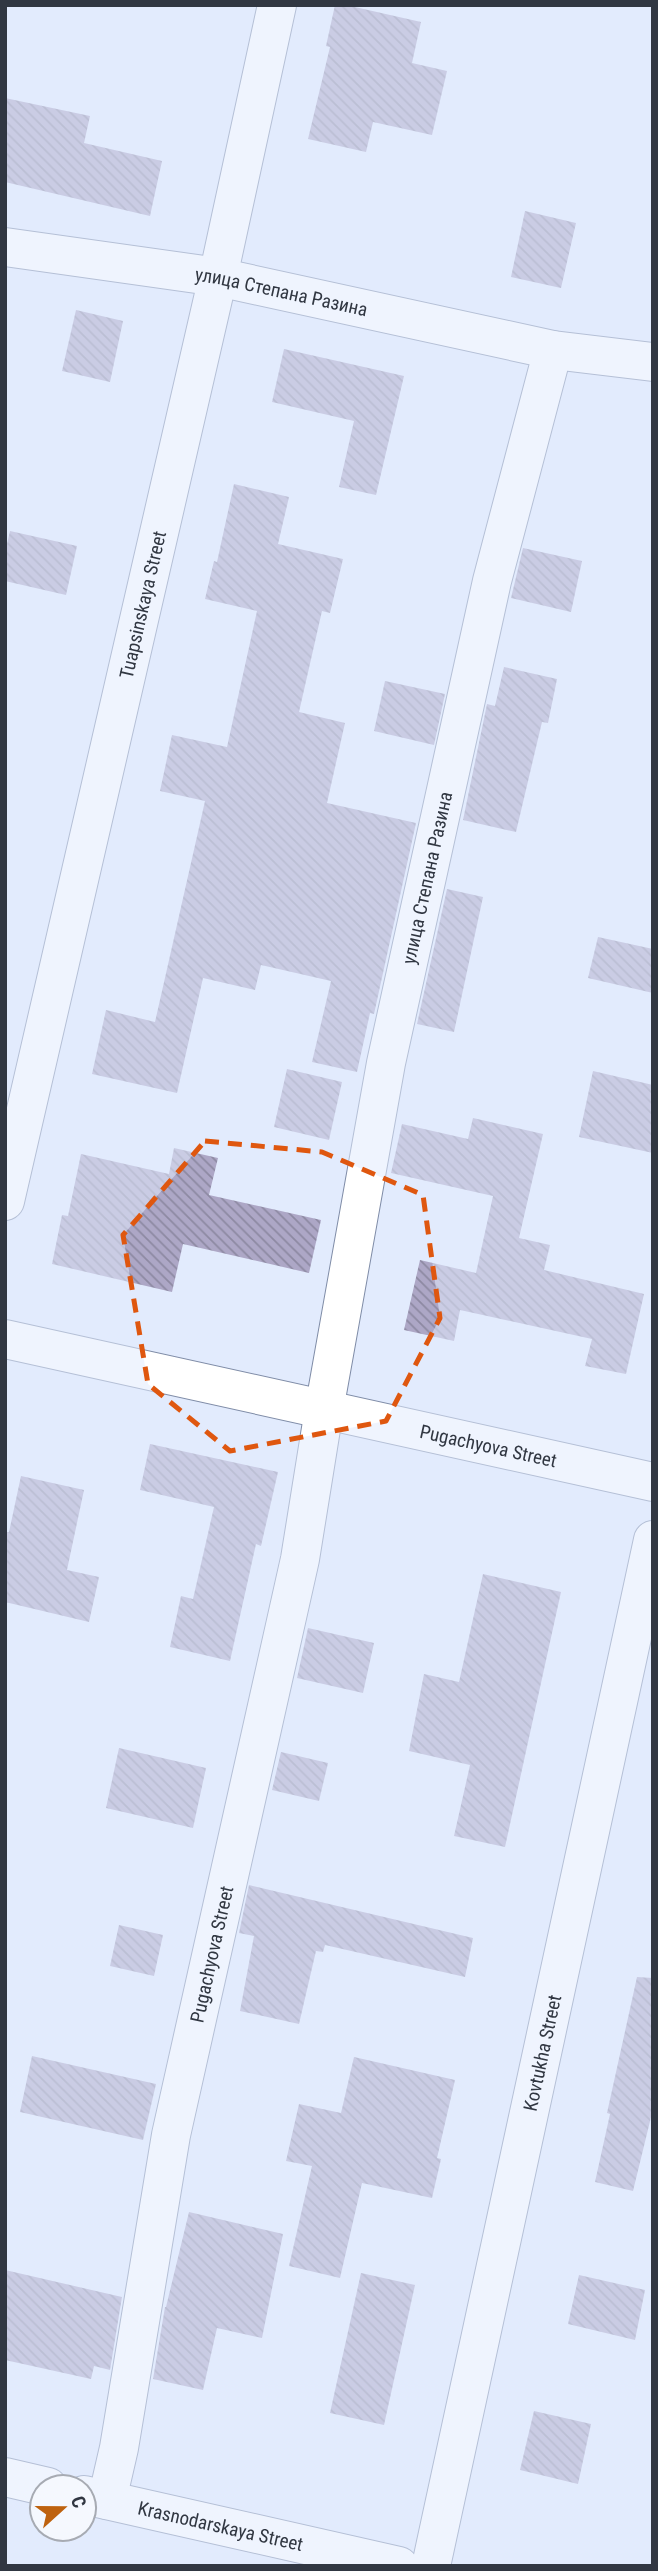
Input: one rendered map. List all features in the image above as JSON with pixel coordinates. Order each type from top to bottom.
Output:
[{"type":"street","name":"Tuapsinskaya Street","points":[[5,1201],[218,277],[277,5]]},
{"type":"street","name":"улица Степана Разина","points":[[5,247],[218,277],[553,350],[653,362]]},
{"type":"street","name":"улица Степана Разина","points":[[324,1410],[386,1063],[492,581],[553,350]]},
{"type":"street","name":"Pugachyova Street","points":[[5,1339],[653,1482]]},
{"type":"street","name":"Pugachyova Street","points":[[98,2494],[120,2448],[171,2135],[300,1559],[324,1410]]},
{"type":"street","name":"Kovtukha Street","points":[[431,2566],[653,1541]]},
{"type":"street","points":[[5,2477],[28,2482]]},
{"type":"street","name":"Krasnodarskaya Street","points":[[98,2498],[399,2566]]},
{"type":"highlighted area","points":[[205,1141],[322,1152],[423,1195],[440,1318],[386,1421],[230,1451],[148,1384],[123,1235]]},
{"type":"building","points":[[335,5],[346,5],[421,22],[412,63],[447,71],[432,135],[373,122],[366,152],[308,139],[330,47],[326,46]]},
{"type":"building","points":[[5,98],[90,116],[84,143],[162,161],[150,216],[5,182]]},
{"type":"building","points":[[525,211],[576,223],[561,288],[511,277]]},
{"type":"building","points":[[76,310],[123,321],[110,382],[62,371]]},
{"type":"building","points":[[284,349],[404,376],[376,495],[339,487],[354,421],[272,402]]},
{"type":"building","points":[[234,484],[289,497],[278,544],[343,559],[330,613],[322,611],[299,712],[345,723],[327,803],[416,823],[374,1014],[370,1013],[357,1072],[312,1062],[331,981],[261,965],[255,990],[203,978],[177,1093],[92,1074],[106,1010],[155,1022],[205,801],[160,791],[172,735],[227,747],[257,611],[205,599],[214,561],[217,562]]},
{"type":"building","points":[[10,531],[77,546],[66,595],[5,581],[5,553]]},
{"type":"building","points":[[523,548],[582,561],[571,612],[511,598]]},
{"type":"building","points":[[504,667],[557,679],[548,723],[542,722],[516,832],[463,820],[487,704],[495,706]]},
{"type":"building","points":[[385,681],[445,694],[434,745],[374,731]]},
{"type":"building","points":[[447,889],[483,897],[454,1032],[417,1024]]},
{"type":"building","points":[[598,937],[653,949],[653,993],[588,978]]},
{"type":"building","points":[[287,1069],[342,1082],[329,1140],[274,1127]]},
{"type":"building","points":[[593,1071],[653,1085],[653,1153],[579,1137]]},
{"type":"building","points":[[473,1118],[543,1134],[519,1238],[550,1245],[544,1270],[644,1294],[626,1374],[585,1366],[592,1339],[460,1310],[454,1341],[404,1330],[420,1260],[476,1273],[493,1196],[391,1173],[402,1124],[468,1139]]},
{"type":"building","points":[[174,1148],[218,1158],[209,1195],[321,1220],[309,1273],[183,1244],[172,1292],[52,1264],[62,1215],[68,1216],[81,1154],[169,1174]]},
{"type":"building","points":[[150,1444],[278,1472],[261,1546],[256,1544],[230,1661],[170,1647],[181,1596],[193,1599],[214,1507],[140,1490]]},
{"type":"building","points":[[21,1476],[84,1490],[67,1570],[99,1577],[89,1622],[5,1602],[5,1532],[9,1532]]},
{"type":"building","points":[[483,1574],[561,1592],[505,1847],[454,1836],[470,1765],[409,1751],[424,1674],[459,1682]]},
{"type":"building","points":[[308,1628],[374,1643],[363,1693],[297,1678]]},
{"type":"building","points":[[119,1748],[206,1768],[193,1828],[106,1808]]},
{"type":"building","points":[[281,1752],[328,1763],[319,1801],[272,1790]]},
{"type":"building","points":[[249,1885],[473,1938],[465,1977],[325,1945],[323,1952],[316,1951],[299,2024],[240,2011],[254,1936],[239,1933]]},
{"type":"building","points":[[119,1925],[163,1935],[154,1976],[110,1966]]},
{"type":"building","points":[[637,1977],[653,1978],[653,2109],[633,2191],[595,2182]]},
{"type":"building","points":[[32,2056],[156,2084],[143,2140],[20,2112]]},
{"type":"building","points":[[354,2057],[455,2080],[437,2158],[441,2159],[432,2198],[362,2183],[340,2278],[289,2266],[312,2166],[286,2161],[299,2104],[341,2113]]},
{"type":"building","points":[[189,2212],[283,2234],[262,2338],[217,2328],[203,2390],[153,2379],[165,2307]]},
{"type":"building","points":[[5,2270],[122,2297],[110,2370],[94,2366],[91,2379],[5,2360]]},
{"type":"building","points":[[361,2273],[415,2285],[384,2425],[330,2413]]},
{"type":"building","points":[[579,2275],[645,2290],[635,2340],[568,2324]]},
{"type":"building","points":[[534,2411],[591,2424],[578,2484],[520,2470]]}]
